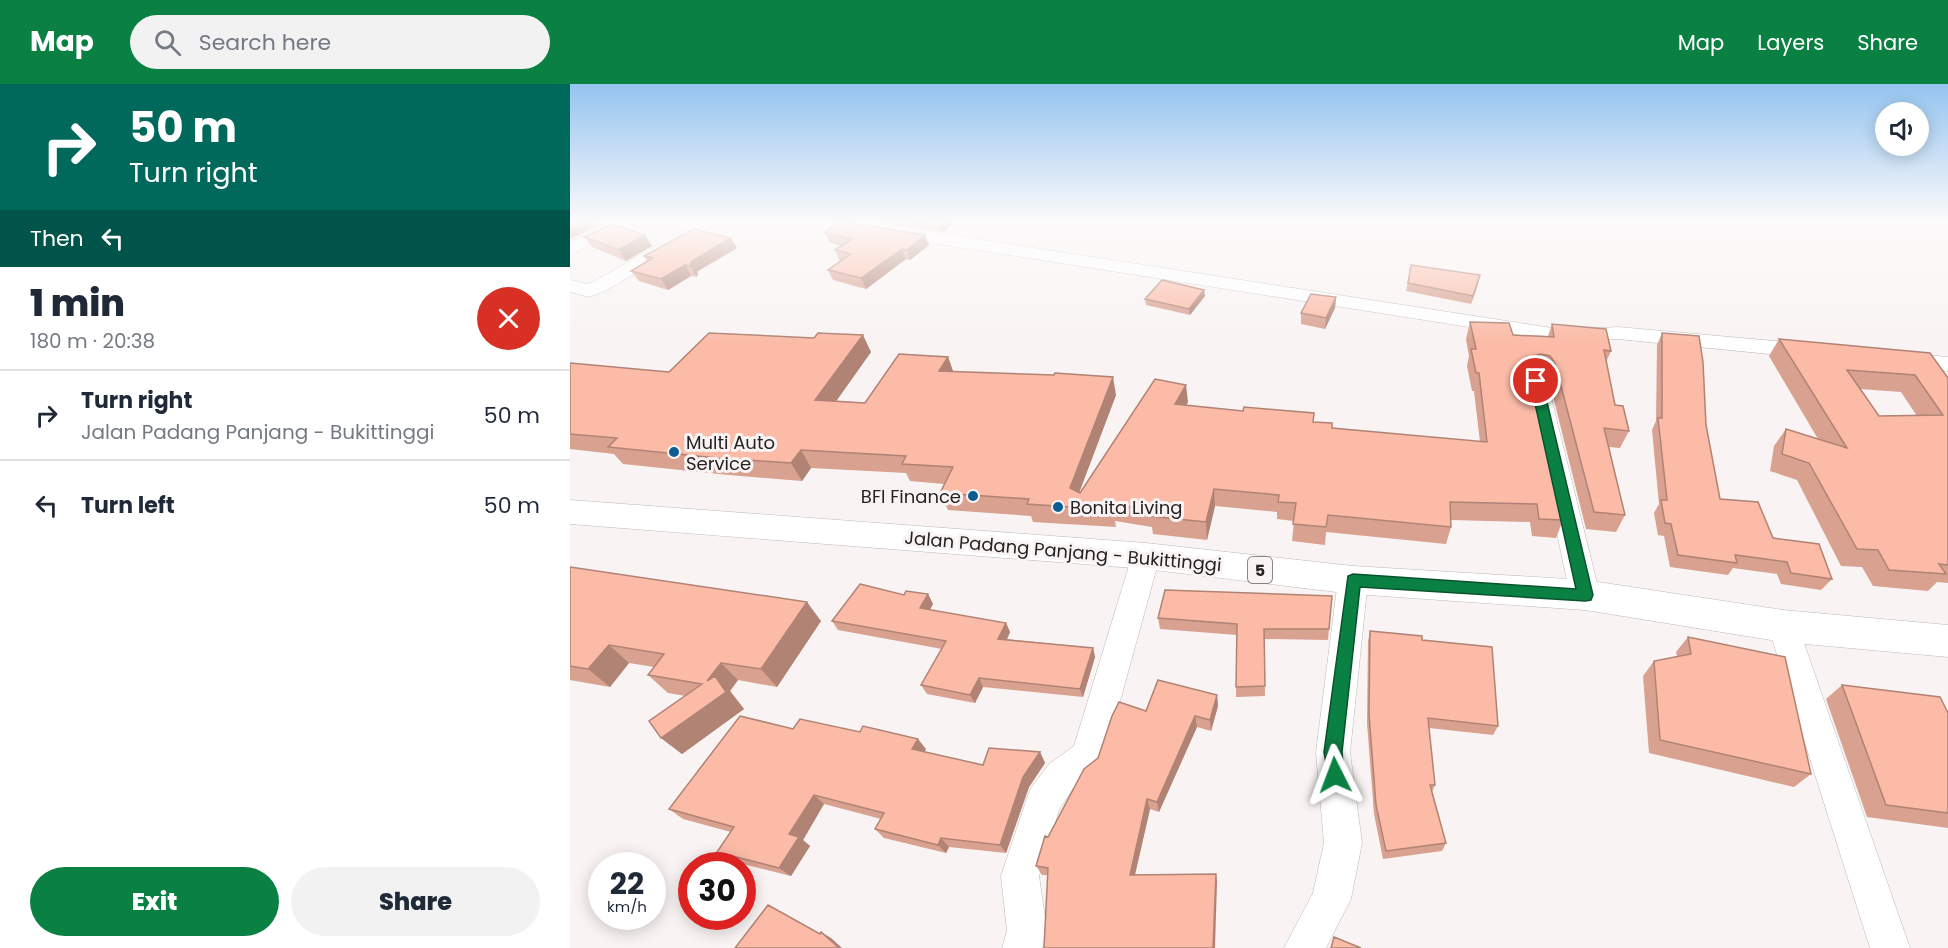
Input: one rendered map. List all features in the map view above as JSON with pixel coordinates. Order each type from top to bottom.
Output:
[{"type":"highway","name":"Jalan Padang Panjang - Bukittinggi","points":[[570,512],[1146,556],[1353,580],[1585,595],[1783,626],[1948,641]]},
{"type":"street","points":[[570,286],[589,291],[641,262]]},
{"type":"street","points":[[1090,262],[1565,336],[1618,333],[1830,353]]},
{"type":"street","points":[[1877,358],[1948,364]]},
{"type":"street","points":[[1536,381],[1585,595]]},
{"type":"street","points":[[1022,948],[1027,932],[1020,876],[1044,801],[1061,776],[1088,756],[1146,556]]},
{"type":"street","points":[[1304,948],[1331,899],[1343,843],[1333,752],[1353,580]]},
{"type":"street","points":[[1783,626],[1890,948]]},
{"type":"building","points":[[646,262],[691,262],[690,266],[685,265],[661,279],[631,271]]},
{"type":"building","points":[[839,262],[883,262],[861,278],[828,270]]},
{"type":"building","points":[[1411,265],[1480,275],[1473,296],[1408,283]]},
{"type":"building","points":[[1162,280],[1204,290],[1189,309],[1145,299]]},
{"type":"building","points":[[1311,294],[1336,297],[1326,318],[1301,313]]},
{"type":"building","points":[[1470,322],[1509,323],[1513,335],[1554,337],[1552,324],[1606,329],[1611,351],[1604,350],[1615,405],[1623,406],[1629,431],[1604,428],[1625,515],[1594,512],[1555,363],[1550,356],[1541,354],[1533,356],[1528,364],[1563,520],[1539,519],[1537,504],[1450,502],[1451,527],[1328,515],[1326,527],[1293,524],[1296,503],[1278,502],[1279,495],[1214,489],[1206,522],[1150,516],[1152,510],[1106,503],[1105,506],[1113,510],[1027,504],[1029,499],[940,493],[953,467],[902,464],[906,456],[801,450],[791,463],[608,447],[617,438],[570,434],[570,363],[669,372],[709,333],[814,338],[818,333],[863,335],[815,400],[865,403],[899,354],[948,357],[939,371],[1054,375],[1055,373],[1113,377],[1070,488],[1080,493],[1155,379],[1186,385],[1175,404],[1243,411],[1244,407],[1314,413],[1313,422],[1332,423],[1332,428],[1487,442],[1479,373],[1476,373],[1471,349],[1476,349]]},
{"type":"building","points":[[1662,333],[1699,336],[1703,362],[1706,425],[1720,499],[1758,502],[1773,538],[1819,544],[1832,579],[1791,573],[1787,562],[1735,555],[1737,563],[1678,555],[1671,524],[1665,523],[1661,500],[1667,500],[1658,418],[1662,418]]},
{"type":"building","points":[[1779,339],[1930,353],[1948,378],[1948,565],[1939,564],[1946,574],[1889,570],[1878,550],[1857,549],[1809,463],[1782,454],[1786,429],[1847,448]],"holes":[[[1847,370],[1915,375],[1943,415],[1879,416]]]},
{"type":"building","points":[[570,567],[807,602],[761,669],[721,663],[707,681],[715,676],[726,692],[661,738],[649,721],[702,684],[648,675],[664,654],[609,645],[588,669],[570,666]]},
{"type":"building","points":[[860,584],[904,595],[906,591],[928,594],[920,608],[1006,623],[998,639],[1093,648],[1080,689],[979,678],[970,695],[921,685],[946,641],[832,621]]},
{"type":"building","points":[[1165,590],[1332,596],[1329,629],[1264,629],[1265,686],[1236,687],[1237,624],[1158,618]]},
{"type":"building","points":[[1370,631],[1422,636],[1422,640],[1492,647],[1498,726],[1428,718],[1435,785],[1430,785],[1446,843],[1386,851],[1376,805],[1369,714]]},
{"type":"building","points":[[1688,637],[1785,657],[1811,774],[1660,740],[1654,661],[1691,654]]},
{"type":"building","points":[[1158,680],[1217,695],[1210,720],[1195,716],[1157,802],[1147,799],[1130,875],[1216,874],[1213,948],[1044,948],[1048,868],[1036,866],[1045,836],[1048,837],[1084,769],[1098,758],[1119,702],[1146,711]]},
{"type":"building","points":[[1842,685],[1940,697],[1948,713],[1948,813],[1886,805]]},
{"type":"building","points":[[740,716],[793,729],[800,719],[860,732],[863,726],[918,739],[912,749],[983,765],[989,748],[1040,752],[1023,777],[1000,845],[941,838],[938,845],[875,829],[884,813],[814,795],[789,834],[799,837],[779,868],[756,862],[756,852],[717,852],[734,827],[669,809]]},
{"type":"building","points":[[768,905],[820,934],[821,932],[839,948],[735,948],[749,930],[756,930],[756,921]]},
{"type":"building","points":[[1334,937],[1361,948],[1331,948]]},
{"type":"place","name":"Multi Auto Service","points":[[674,452]]},
{"type":"place","name":"BFI Finance","points":[[973,496]]},
{"type":"place","name":"Bonita Living","points":[[1058,507]]},
{"type":"route","points":[[1335,775],[1333,752],[1353,580],[1585,595],[1536,381]]}]
